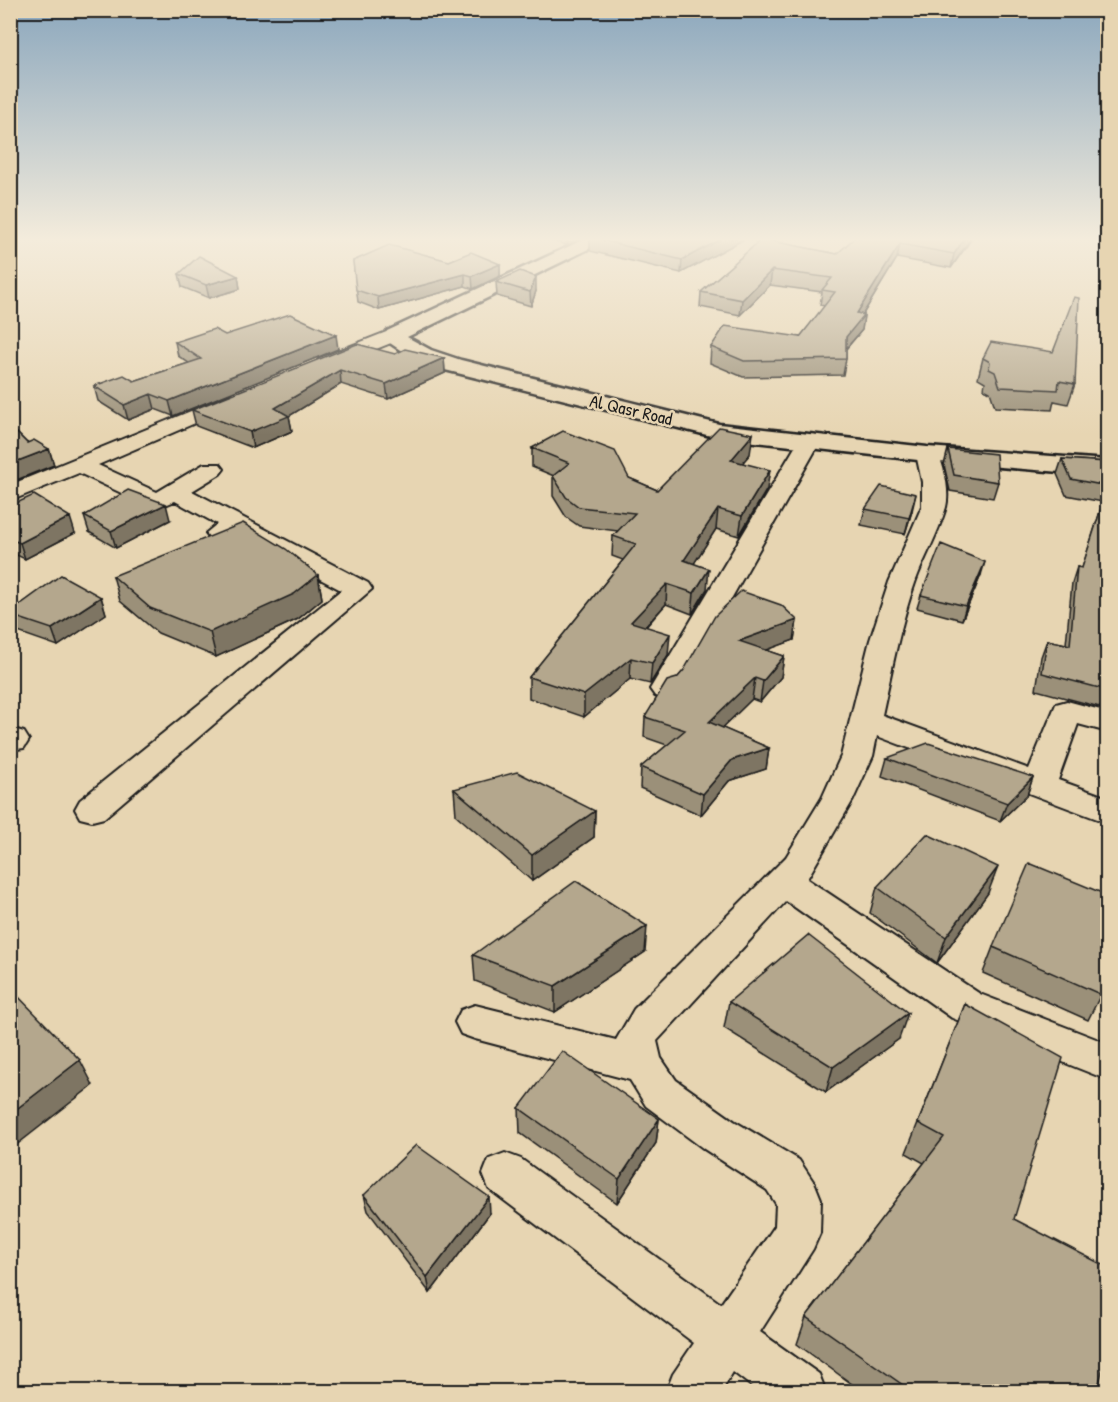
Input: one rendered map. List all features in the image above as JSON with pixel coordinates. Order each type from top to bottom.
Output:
[{"type":"street","points":[[307,370],[394,335],[462,303]]},
{"type":"street","name":"Al Qasr Road","points":[[394,335],[400,344],[423,355],[540,388],[719,430],[927,454],[1107,468]]},
{"type":"street","points":[[10,494],[77,464],[252,393]]},
{"type":"street","points":[[665,690],[809,442]]},
{"type":"street","points":[[691,1392],[797,1233],[799,1199],[783,1175],[719,1135],[661,1093],[643,1065],[636,1039],[648,1022],[798,866],[837,800],[857,756],[884,640],[902,582],[934,506],[934,482],[927,454]]},
{"type":"street","points":[[77,464],[158,501],[212,469]]},
{"type":"street","points":[[92,808],[359,589],[175,491]]},
{"type":"street","points":[[194,547],[235,524]]},
{"type":"street","points":[[1040,784],[1067,711],[1107,722]]},
{"type":"street","points":[[864,720],[1107,811]]},
{"type":"street","points":[[784,881],[966,1006],[1107,1062],[1107,1059]]},
{"type":"street","points":[[475,1022],[643,1065]]},
{"type":"street","points":[[505,1174],[801,1392]]},
{"type":"building","points":[[826,303],[863,303],[857,313],[864,315],[846,337],[846,359],[744,361],[711,347],[725,326],[800,337]]},
{"type":"building","points":[[1072,303],[1079,303],[1075,384],[1059,381],[1058,390],[1000,387],[995,372],[989,369],[990,362],[983,358],[991,342],[1053,352]]},
{"type":"building","points":[[290,314],[336,335],[169,401],[151,394],[124,405],[94,386],[124,375],[134,381],[201,359],[175,342],[214,329],[225,335]]},
{"type":"building","points":[[357,344],[395,354],[405,349],[444,358],[386,384],[340,370],[275,408],[289,416],[250,432],[192,410]]},
{"type":"building","points":[[10,426],[27,443],[34,440],[49,449],[10,464]]},
{"type":"building","points":[[719,427],[753,434],[731,460],[770,470],[742,516],[718,509],[684,560],[709,569],[694,593],[667,584],[631,622],[670,634],[652,663],[631,658],[584,695],[529,677],[636,544],[613,536],[635,513],[579,507],[566,497],[553,476],[569,463],[532,448],[563,431],[615,451],[629,478],[657,490]]},
{"type":"building","points":[[948,449],[996,454],[998,482],[954,475]]},
{"type":"building","points":[[1062,459],[1107,462],[1107,486],[1071,479]]},
{"type":"building","points":[[881,486],[916,494],[909,518],[865,509]]},
{"type":"building","points":[[128,490],[166,504],[111,531],[84,516]]},
{"type":"building","points":[[1107,490],[1107,690],[1042,673],[1047,640],[1070,645],[1077,567],[1082,568]]},
{"type":"building","points":[[34,495],[70,517],[20,543],[10,539],[10,506]]},
{"type":"building","points":[[243,523],[286,549],[318,575],[294,594],[210,632],[150,608],[113,576]]},
{"type":"building","points":[[941,544],[985,562],[966,606],[921,595]]},
{"type":"building","points":[[61,575],[101,597],[52,629],[10,615],[10,612]]},
{"type":"building","points":[[741,591],[781,605],[797,620],[739,641],[784,656],[763,681],[755,678],[709,722],[769,748],[732,760],[703,794],[641,767],[685,730],[645,717],[667,681],[677,678],[684,670],[715,616]]},
{"type":"building","points":[[928,743],[1033,777],[1007,803],[887,758]]},
{"type":"building","points":[[517,772],[595,811],[532,855],[454,789]]},
{"type":"building","points":[[927,834],[998,867],[946,937],[877,887]]},
{"type":"building","points":[[1029,863],[1107,895],[1107,982],[1102,995],[993,947]]},
{"type":"building","points":[[576,881],[647,926],[555,986],[473,955]]},
{"type":"building","points":[[808,935],[908,1013],[833,1067],[729,1002]]},
{"type":"building","points":[[13,991],[80,1060],[10,1114],[10,993]]},
{"type":"building","points":[[965,1004],[1063,1058],[1014,1219],[1107,1267],[1107,1350],[1097,1392],[913,1392],[806,1317],[944,1137],[918,1123]]},
{"type":"building","points":[[562,1051],[659,1119],[619,1179],[519,1108]]},
{"type":"building","points":[[416,1145],[489,1197],[427,1277],[364,1195]]}]
